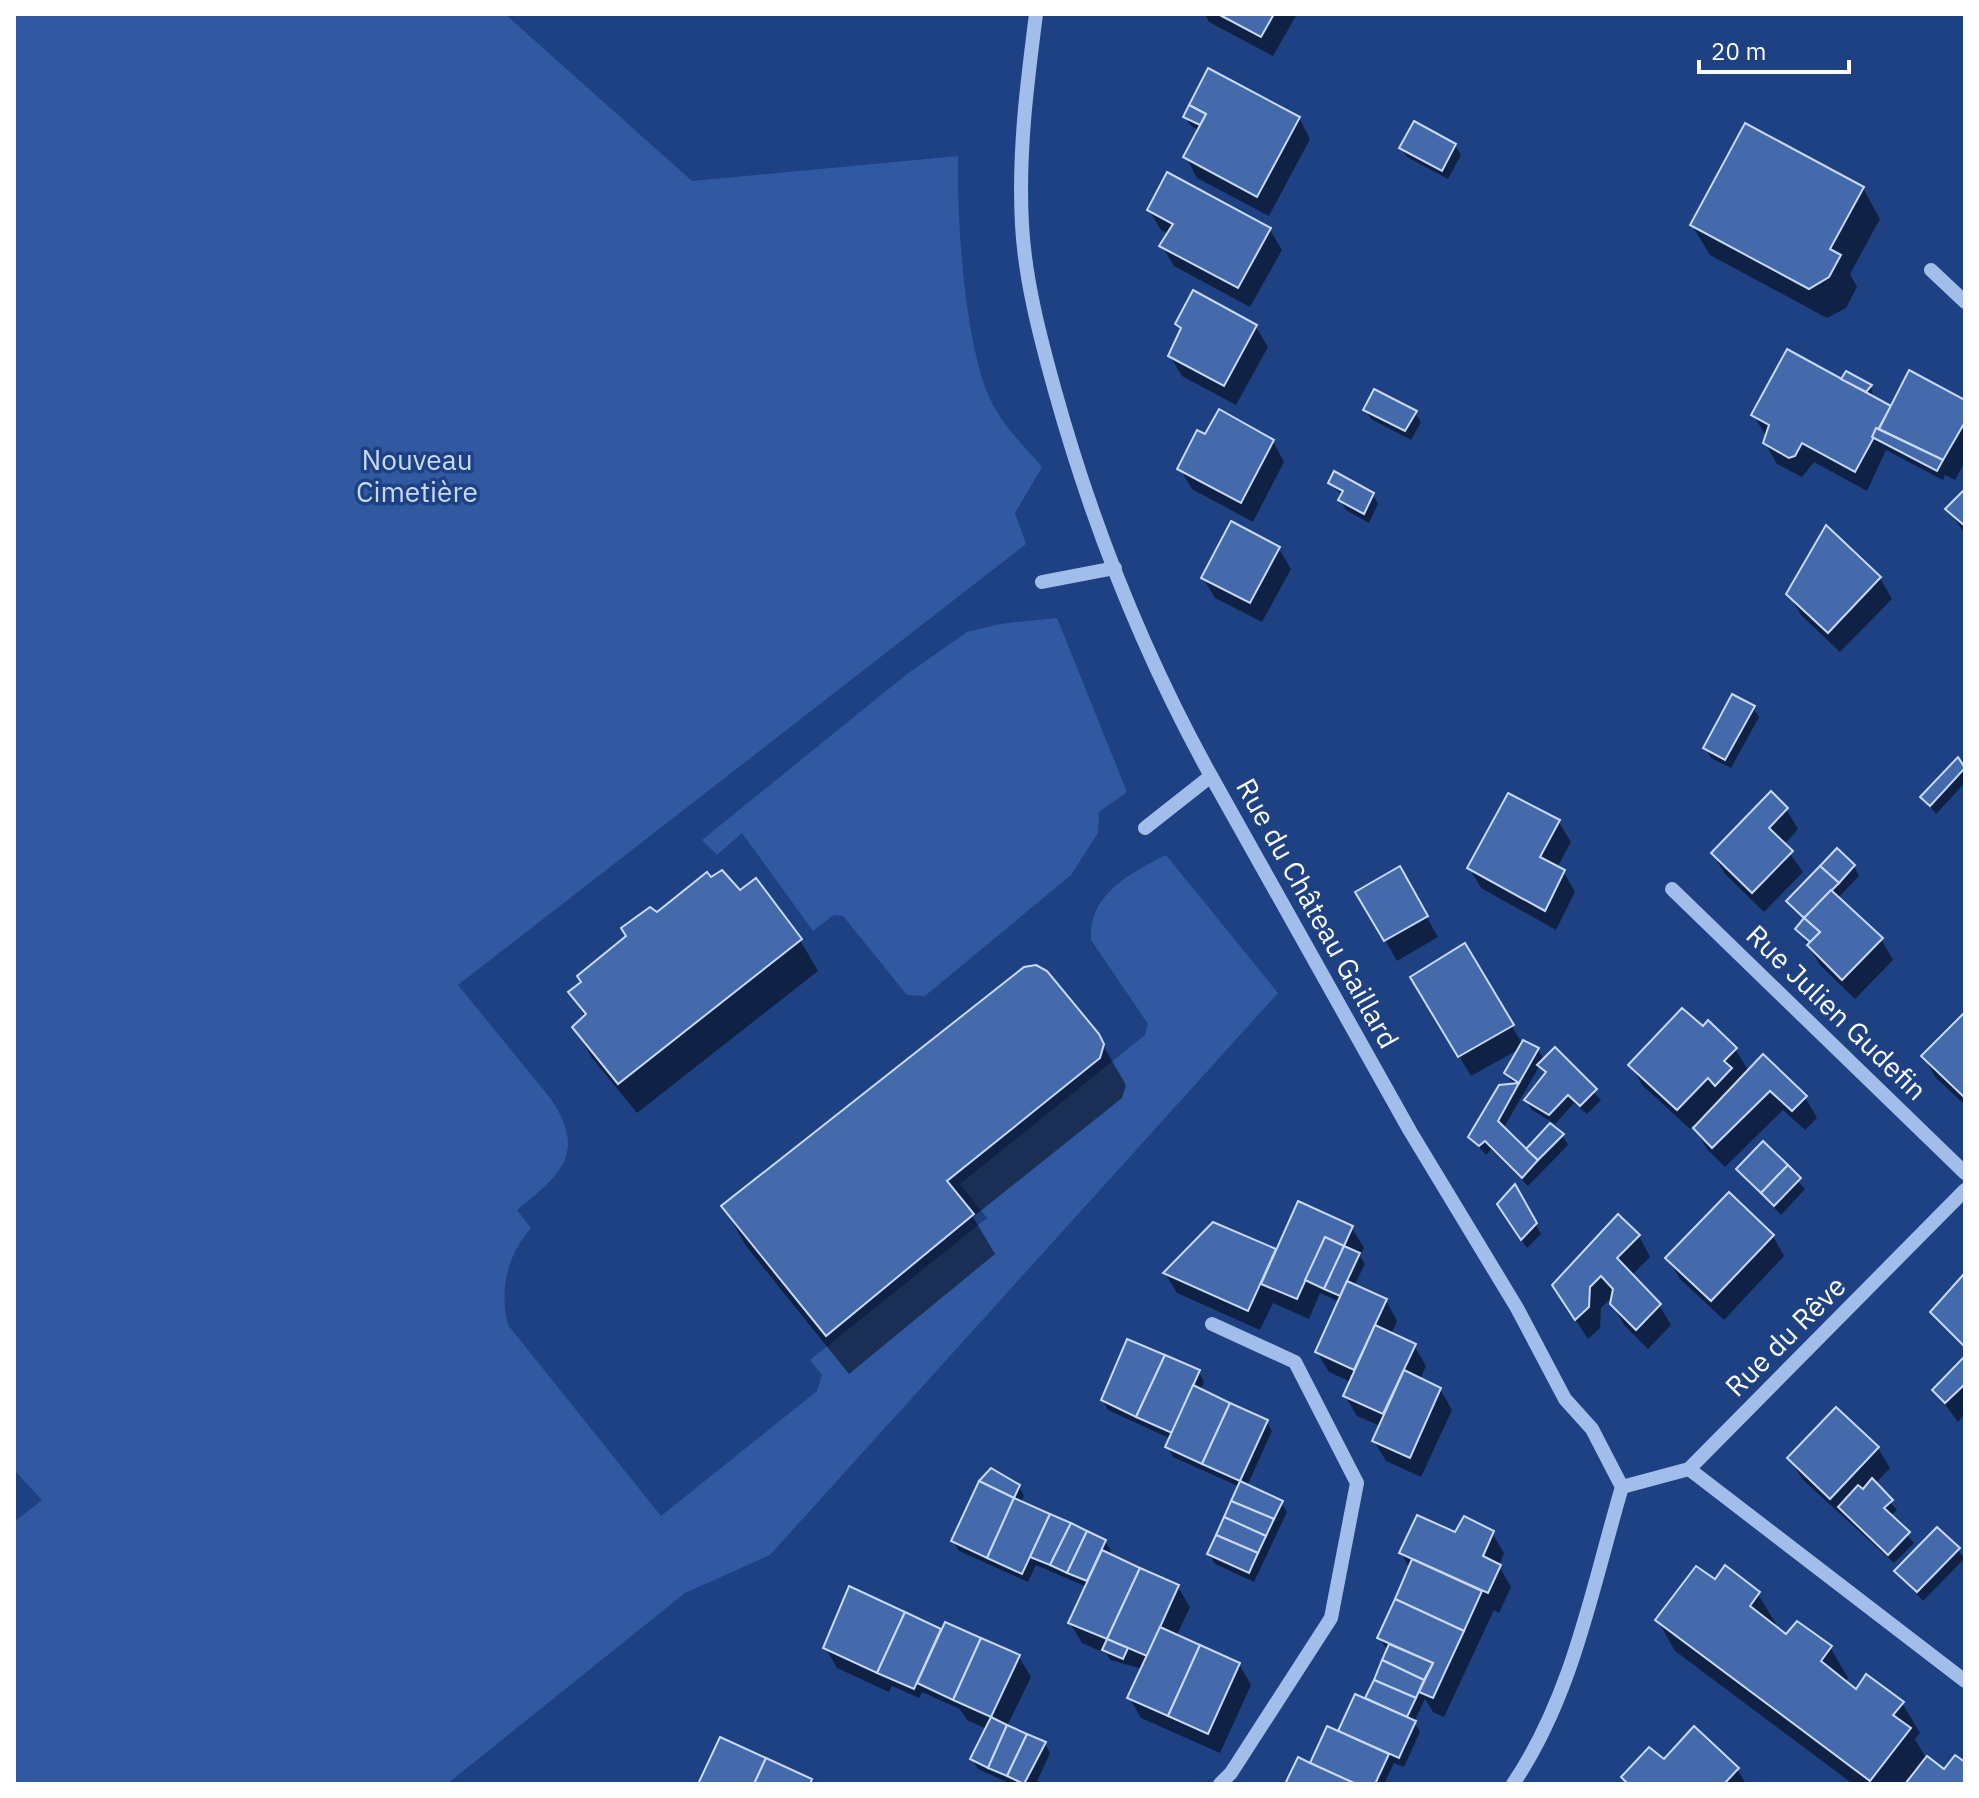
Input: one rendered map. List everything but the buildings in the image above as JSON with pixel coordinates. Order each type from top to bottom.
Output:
[{"type":"street","name":"Rue du Château Gaillard","points":[[1036,14],[1023,117],[1022,226],[1042,347],[1073,458],[1115,568],[1181,722],[1410,1131],[1517,1308],[1565,1399],[1592,1429],[1622,1487]]},
{"type":"street","points":[[1931,270],[1965,302]]},
{"type":"street","points":[[1042,582],[1115,568]]},
{"type":"street","points":[[1145,828],[1211,776]]},
{"type":"street","name":"Rue Julien Gudefin","points":[[1672,889],[1965,1173]]},
{"type":"street","name":"Rue du Rêve","points":[[1689,1469],[1965,1190]]},
{"type":"street","points":[[1212,1324],[1295,1362],[1357,1483],[1331,1618],[1231,1773],[1220,1784]]},
{"type":"street","points":[[1513,1784],[1556,1707],[1572,1663],[1622,1487],[1689,1469],[1965,1681]]},
{"type":"green space","name":"Nouveau Cimetière","points":[[14,14],[505,14],[692,181],[958,156],[964,284],[983,381],[998,413],[1042,467],[1015,513],[1026,544],[458,985],[551,1099],[567,1135],[568,1149],[556,1174],[517,1210],[531,1228],[516,1250],[507,1274],[504,1299],[508,1325],[661,1516],[817,1391],[822,1375],[810,1360],[987,1218],[960,1184],[1145,1035],[1148,1024],[1091,940],[1097,910],[1114,887],[1166,855],[1278,993],[770,1555],[685,1593],[447,1784],[14,1784],[14,1522],[42,1500],[14,1470]]},
{"type":"green space","points":[[1057,618],[1127,792],[1099,812],[1098,833],[1071,875],[925,996],[907,995],[843,916],[834,915],[813,931],[742,833],[717,855],[702,840],[907,674],[967,632],[1000,624]]}]
